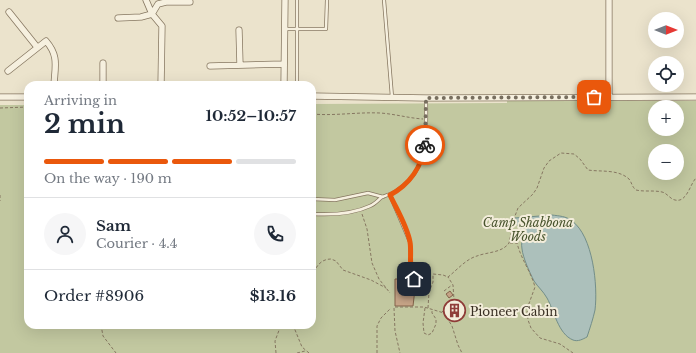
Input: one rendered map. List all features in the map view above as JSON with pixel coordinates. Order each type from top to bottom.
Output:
[{"type":"street","points":[[146,0],[152,14],[162,26],[162,81]]},
{"type":"street","points":[[284,81],[285,0]]},
{"type":"street","points":[[609,0],[609,97]]},
{"type":"street","points":[[118,18],[141,17],[152,14],[158,4],[166,2],[190,2]]},
{"type":"street","points":[[9,12],[37,47]]},
{"type":"street","points":[[239,30],[240,65]]},
{"type":"street","points":[[8,71],[46,41],[55,56],[54,81]]},
{"type":"street","points":[[103,63],[103,81]]},
{"type":"street","points":[[210,66],[284,64]]},
{"type":"street","points":[[316,96],[426,98],[696,97]]},
{"type":"street","points":[[0,98],[24,97]]},
{"type":"lane","points":[[297,81],[298,0]]},
{"type":"lane","points":[[285,29],[326,29],[327,0]]},
{"type":"lane","points":[[384,0],[392,97]]},
{"type":"lane","points":[[316,214],[333,214],[360,209],[374,204],[400,188],[411,178],[421,161],[425,144],[426,98]]},
{"type":"lane","points":[[316,199],[335,200],[368,193],[384,197]]},
{"type":"lane","points":[[390,195],[408,235],[411,251],[411,274],[412,277],[418,281]]},
{"type":"path","points":[[0,108],[24,107]]},
{"type":"path","points":[[316,114],[380,113],[426,119]]},
{"type":"path","points":[[448,277],[467,261],[477,256],[489,254],[507,247],[518,208],[533,194],[544,168],[555,156],[561,153],[574,154],[580,159],[588,170],[603,170],[617,173],[630,180],[633,188],[636,190],[664,193],[672,199],[679,200],[686,196],[691,184],[696,178]]},
{"type":"path","points":[[0,195],[0,201]]},
{"type":"path","points":[[360,209],[367,229],[372,263],[379,279],[390,293]]},
{"type":"path","points":[[509,243],[517,243],[520,255],[534,284],[534,290],[527,309],[528,320],[531,328],[540,338],[560,344],[573,353]]},
{"type":"path","points":[[316,268],[322,261],[330,259],[336,261],[343,270],[371,280],[386,288]]},
{"type":"path","points":[[428,308],[429,292],[433,282],[433,274],[443,275],[448,277],[453,285],[454,300],[442,312]]},
{"type":"path","points":[[444,291],[453,285]]},
{"type":"path","points":[[425,307],[423,332],[428,335],[432,333],[436,324],[436,319],[432,314],[432,309]]},
{"type":"path","points":[[400,353],[395,331],[394,308],[425,307],[442,312],[447,317],[462,353]]},
{"type":"path","points":[[377,353],[377,326],[381,318],[391,308]]},
{"type":"path","points":[[102,329],[106,342],[116,353]]},
{"type":"path","points":[[276,353],[276,341],[280,329]]},
{"type":"path","points":[[294,329],[299,341],[309,353]]},
{"type":"path","points":[[298,353],[305,350]]},
{"type":"green space","name":"Camp Shabbona Woods","points":[[507,101],[648,101],[648,136],[684,136],[684,101],[696,101],[696,353],[0,353],[0,105],[24,105],[24,329],[316,329],[316,104],[507,103]]},
{"type":"shaded area","points":[[552,215],[567,218],[579,228],[589,249],[595,275],[595,310],[587,337],[575,341],[564,333],[557,321],[550,303],[534,281],[523,253],[522,240],[524,234],[514,221],[515,218]]},
{"type":"building","points":[[419,278],[428,278],[428,286],[419,286]]},
{"type":"building","points":[[395,279],[411,279],[411,289],[415,289],[413,306],[395,306]]},
{"type":"building","name":"Pioneer Cabin","points":[[450,291],[453,295],[449,298],[446,294]]},
{"type":"building","name":"Pioneer Cabin","points":[[452,308],[457,308],[457,314],[452,314]]},
{"type":"way so far","points":[[425,145],[426,98],[594,97]]},
{"type":"place","name":"Pioneer Cabin","points":[[455,311]]},
{"type":"route","points":[[414,279],[411,274],[411,251],[408,235],[390,195],[397,191],[411,178],[421,161],[425,145]]}]
